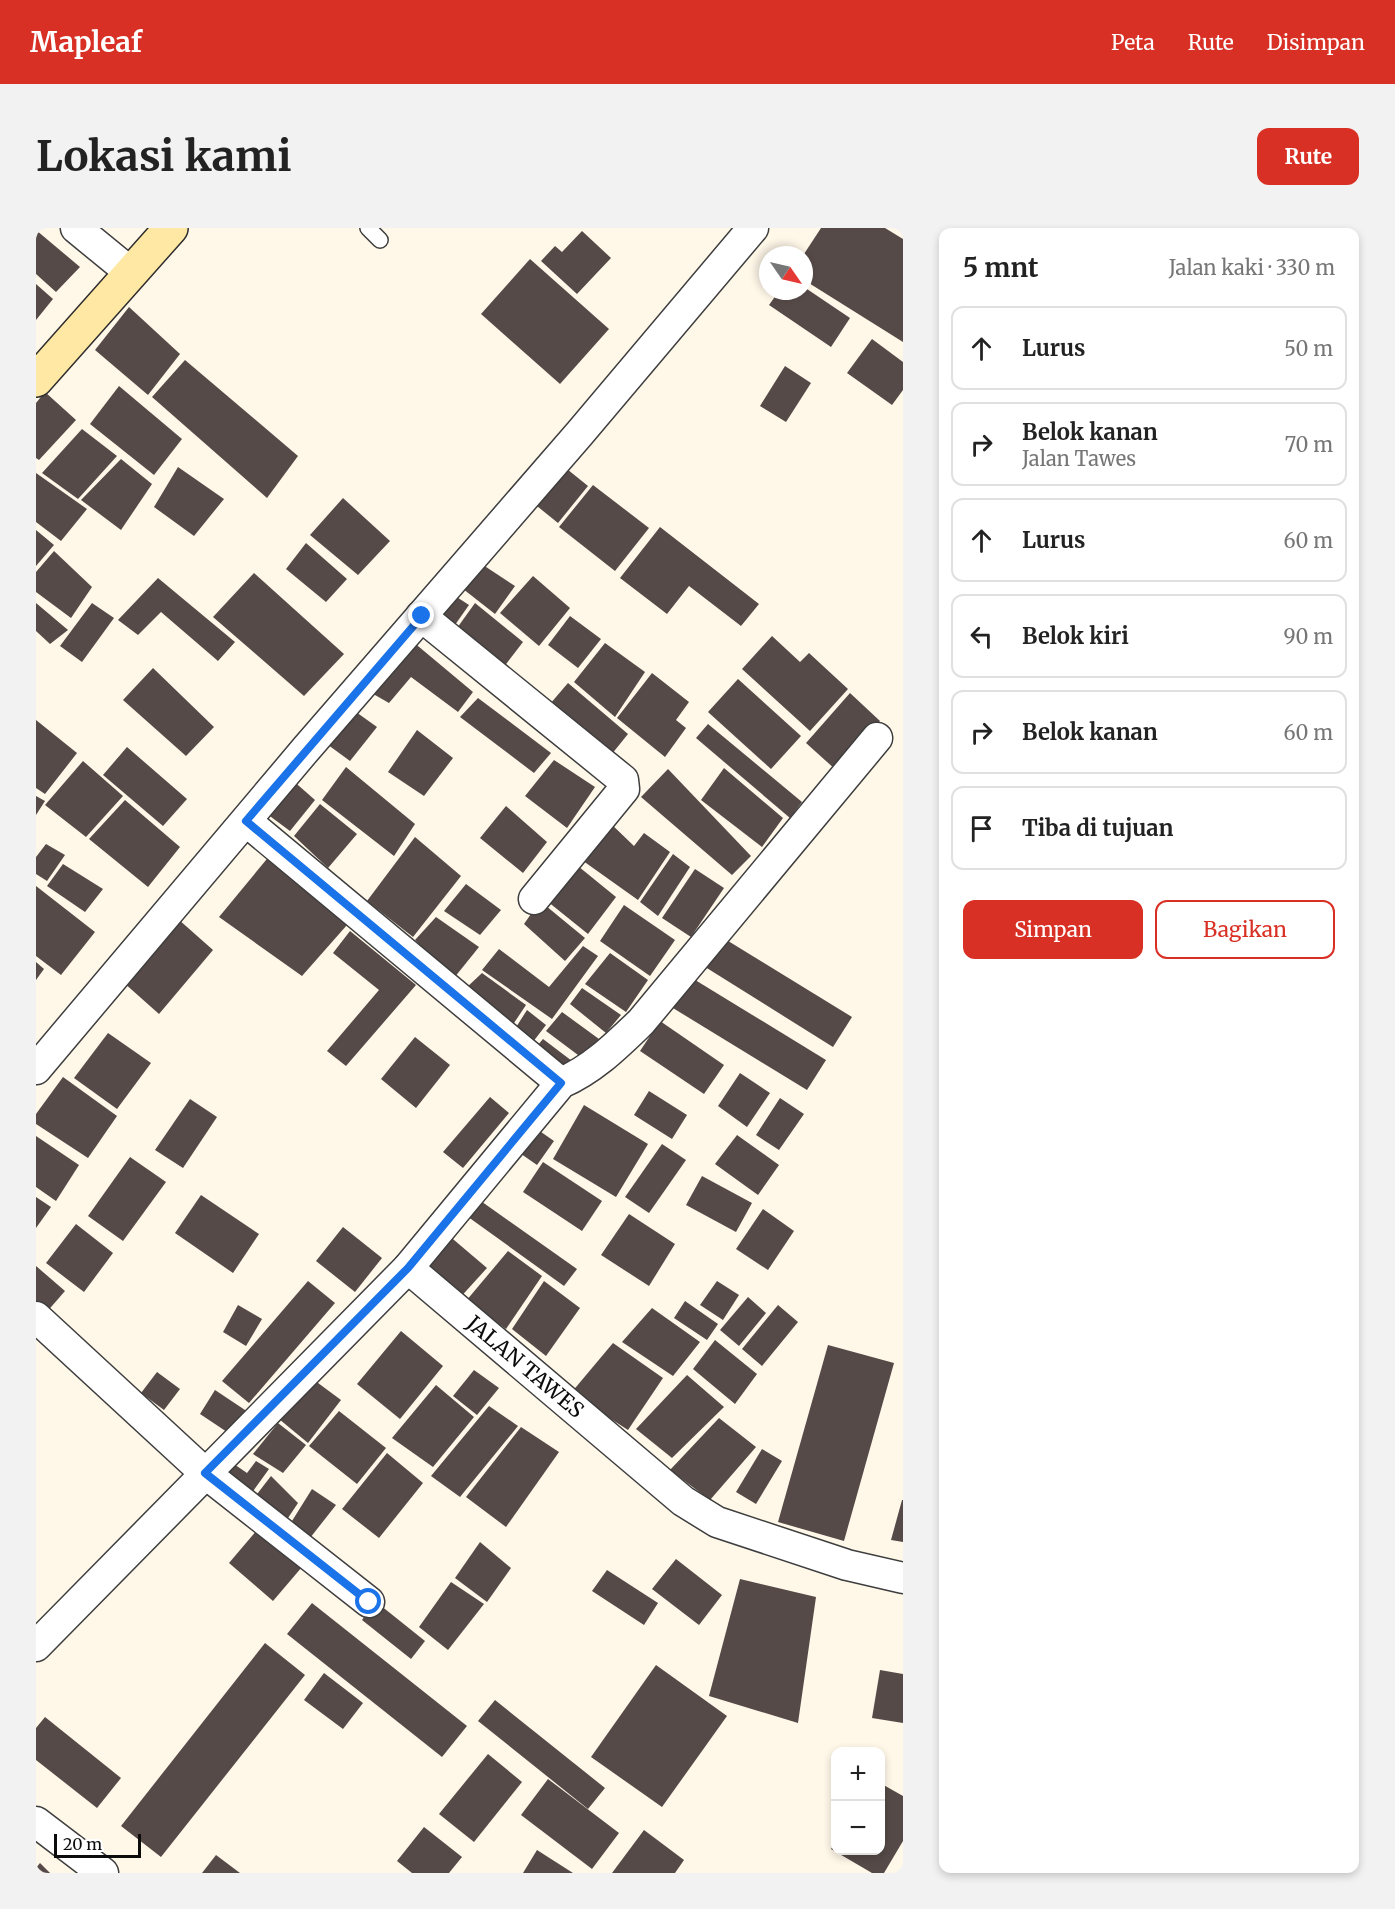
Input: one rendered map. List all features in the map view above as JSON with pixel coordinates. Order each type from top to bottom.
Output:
[{"type":"main road","points":[[36,380],[171,228]]},
{"type":"street","points":[[76,228],[131,273]]},
{"type":"street","points":[[36,1070],[753,228]]},
{"type":"street","points":[[422,616],[623,780],[624,789],[534,899]]},
{"type":"street","points":[[36,1646],[408,1268],[561,1083],[580,1074],[613,1050],[641,1022],[877,738]]},
{"type":"street","points":[[246,821],[561,1083]]},
{"type":"street","name":"JALAN TAWES","points":[[408,1268],[683,1501],[717,1522],[847,1564],[903,1578]]},
{"type":"street","points":[[36,1317],[205,1473],[369,1602]]},
{"type":"street","points":[[36,1822],[103,1873]]},
{"type":"lane","points":[[368,228],[380,240]]},
{"type":"building","points":[[821,228],[885,228],[903,239],[903,342],[813,286],[813,246],[809,246]]},
{"type":"building","points":[[36,230],[80,267],[56,292],[36,274]]},
{"type":"building","points":[[582,231],[611,258],[577,294],[541,261],[555,246],[562,252]]},
{"type":"building","points":[[530,259],[609,329],[560,384],[481,314]]},
{"type":"building","points":[[36,284],[53,299],[36,320]]},
{"type":"building","points":[[813,293],[850,318],[831,347],[769,305],[773,300],[813,300]]},
{"type":"building","points":[[129,307],[180,354],[148,395],[95,350]]},
{"type":"building","points":[[872,339],[903,362],[903,390],[892,405],[847,373]]},
{"type":"building","points":[[185,360],[298,456],[267,498],[152,397]]},
{"type":"building","points":[[785,366],[811,383],[786,422],[760,406]]},
{"type":"building","points":[[119,386],[182,439],[154,475],[90,424]]},
{"type":"building","points":[[45,392],[76,420],[39,460],[36,458],[36,403]]},
{"type":"building","points":[[82,429],[117,456],[78,499],[42,473]]},
{"type":"building","points":[[121,459],[152,484],[121,530],[81,500]]},
{"type":"building","points":[[562,465],[588,486],[558,523],[532,502]]},
{"type":"building","points":[[178,467],[224,499],[194,536],[154,507]]},
{"type":"building","points":[[36,473],[87,509],[61,541],[36,522]]},
{"type":"building","points":[[593,485],[649,528],[615,571],[559,527]]},
{"type":"building","points":[[343,498],[390,541],[358,575],[310,535]]},
{"type":"building","points":[[660,527],[759,604],[741,626],[689,586],[667,614],[620,578]]},
{"type":"building","points":[[36,530],[54,545],[36,566]]},
{"type":"building","points":[[306,543],[347,579],[326,602],[286,569]]},
{"type":"building","points":[[54,551],[92,587],[71,618],[36,592],[36,572]]},
{"type":"building","points":[[477,561],[515,586],[495,614],[458,585]]},
{"type":"building","points":[[254,573],[344,654],[304,696],[213,617]]},
{"type":"building","points":[[533,576],[570,608],[539,646],[500,613]]},
{"type":"building","points":[[158,578],[235,642],[218,661],[161,612],[138,635],[118,620]]},
{"type":"building","points":[[449,592],[469,605],[450,632],[428,617]]},
{"type":"building","points":[[36,603],[68,630],[50,644],[36,631]]},
{"type":"building","points":[[92,603],[114,618],[82,662],[60,646]]},
{"type":"building","points":[[475,603],[523,642],[500,672],[452,635]]},
{"type":"building","points":[[570,616],[601,639],[578,668],[548,645]]},
{"type":"building","points":[[772,636],[800,662],[809,653],[848,689],[810,731],[742,669]]},
{"type":"building","points":[[412,641],[473,692],[458,712],[411,677],[389,703],[368,691]]},
{"type":"building","points":[[605,643],[645,672],[615,717],[574,682]]},
{"type":"building","points":[[153,668],[214,727],[186,756],[123,700]]},
{"type":"building","points":[[652,673],[689,702],[676,720],[686,728],[665,757],[617,718]]},
{"type":"building","points":[[738,679],[801,736],[771,769],[708,712]]},
{"type":"building","points":[[568,683],[628,734],[607,760],[544,711]]},
{"type":"building","points":[[850,693],[880,721],[836,770],[806,743]]},
{"type":"building","points":[[478,698],[551,753],[534,773],[460,717]]},
{"type":"building","points":[[349,707],[377,727],[350,761],[320,739]]},
{"type":"building","points":[[36,720],[77,753],[45,794],[36,788]]},
{"type":"building","points":[[708,724],[802,802],[790,818],[696,738]]},
{"type":"building","points":[[417,730],[453,758],[424,796],[388,772]]},
{"type":"building","points":[[127,747],[187,799],[163,826],[103,775]]},
{"type":"building","points":[[554,760],[595,787],[567,828],[525,796]]},
{"type":"building","points":[[83,761],[123,796],[86,837],[45,805]]},
{"type":"building","points":[[346,767],[415,824],[394,856],[322,800]]},
{"type":"building","points":[[724,768],[783,818],[762,847],[701,800]]},
{"type":"building","points":[[668,769],[751,856],[732,875],[641,797]]},
{"type":"building","points":[[290,778],[315,800],[290,831],[263,811]]},
{"type":"building","points":[[36,796],[45,801],[36,815]]},
{"type":"building","points":[[125,800],[180,847],[148,887],[89,839]]},
{"type":"building","points":[[320,804],[357,834],[328,868],[294,836]]},
{"type":"building","points":[[506,806],[547,842],[523,873],[480,838]]},
{"type":"building","points":[[608,821],[634,846],[644,833],[670,852],[638,900],[579,858]]},
{"type":"building","points":[[415,837],[461,876],[413,937],[367,901]]},
{"type":"building","points":[[46,844],[65,855],[47,881],[36,874],[36,857]]},
{"type":"building","points":[[271,854],[347,925],[302,976],[219,917]]},
{"type":"building","points":[[673,854],[690,867],[658,916],[640,902]]},
{"type":"building","points":[[573,862],[616,897],[588,934],[542,897]]},
{"type":"building","points":[[63,864],[103,889],[85,912],[47,886]]},
{"type":"building","points":[[695,869],[724,888],[691,937],[662,918]]},
{"type":"building","points":[[466,884],[501,910],[480,935],[444,911]]},
{"type":"building","points":[[36,886],[95,932],[61,975],[36,956]]},
{"type":"building","points":[[540,901],[585,938],[565,961],[524,924]]},
{"type":"building","points":[[624,905],[675,940],[650,976],[600,941]]},
{"type":"building","points":[[436,917],[479,947],[454,978],[415,940]]},
{"type":"building","points":[[178,919],[213,950],[159,1014],[123,982]]},
{"type":"building","points":[[350,931],[416,985],[346,1066],[327,1051],[379,990],[333,953]]},
{"type":"building","points":[[720,936],[852,1017],[833,1047],[702,965]]},
{"type":"building","points":[[583,946],[598,956],[552,1019],[482,970],[499,949],[549,987]]},
{"type":"building","points":[[610,953],[648,980],[626,1012],[585,984]]},
{"type":"building","points":[[36,962],[44,969],[36,980]]},
{"type":"building","points":[[482,973],[526,1005],[510,1029],[465,989]]},
{"type":"building","points":[[687,975],[826,1060],[807,1090],[668,1005]]},
{"type":"building","points":[[582,988],[621,1015],[606,1033],[570,1004]]},
{"type":"building","points":[[527,1010],[546,1025],[529,1047],[513,1032]]},
{"type":"building","points":[[562,1012],[599,1039],[582,1058],[546,1031]]},
{"type":"building","points":[[660,1021],[724,1065],[704,1094],[640,1051]]},
{"type":"building","points":[[108,1033],[151,1063],[117,1109],[74,1078]]},
{"type":"building","points":[[415,1037],[450,1065],[416,1108],[381,1079]]},
{"type":"building","points":[[543,1039],[572,1061],[560,1076],[532,1052]]},
{"type":"building","points":[[740,1073],[770,1093],[747,1127],[718,1106]]},
{"type":"building","points":[[63,1077],[117,1116],[88,1158],[36,1124],[36,1114]]},
{"type":"building","points":[[649,1091],[687,1115],[672,1139],[634,1115]]},
{"type":"building","points":[[490,1097],[509,1113],[463,1168],[443,1152]]},
{"type":"building","points":[[780,1098],[804,1114],[779,1150],[756,1135]]},
{"type":"building","points":[[190,1099],[217,1117],[183,1168],[155,1150]]},
{"type":"building","points":[[584,1105],[648,1144],[616,1197],[553,1159]]},
{"type":"building","points":[[531,1125],[554,1141],[537,1165],[514,1149]]},
{"type":"building","points":[[737,1135],[779,1165],[758,1195],[715,1164]]},
{"type":"building","points":[[36,1136],[79,1165],[56,1201],[36,1187]]},
{"type":"building","points":[[662,1144],[686,1160],[649,1213],[625,1197]]},
{"type":"building","points":[[130,1157],[166,1182],[123,1241],[88,1216]]},
{"type":"building","points":[[543,1162],[602,1201],[582,1231],[523,1192]]},
{"type":"building","points":[[702,1176],[752,1203],[736,1232],[686,1205]]},
{"type":"building","points":[[201,1195],[259,1234],[233,1273],[175,1233]]},
{"type":"building","points":[[36,1197],[51,1207],[36,1228]]},
{"type":"building","points":[[478,1199],[577,1269],[564,1286],[464,1214]]},
{"type":"building","points":[[763,1209],[794,1231],[768,1270],[736,1249]]},
{"type":"building","points":[[629,1214],[675,1244],[649,1286],[601,1255]]},
{"type":"building","points":[[76,1224],[113,1253],[84,1292],[46,1263]]},
{"type":"building","points":[[343,1227],[382,1258],[355,1292],[316,1261]]},
{"type":"building","points":[[447,1234],[487,1268],[457,1301],[415,1268]]},
{"type":"building","points":[[508,1251],[542,1276],[506,1329],[466,1301]]},
{"type":"building","points":[[36,1266],[65,1291],[45,1314],[36,1306]]},
{"type":"building","points":[[308,1281],[335,1303],[249,1403],[222,1381]]},
{"type":"building","points":[[544,1281],[580,1308],[546,1356],[512,1329]]},
{"type":"building","points":[[717,1281],[739,1295],[723,1320],[700,1305]]},
{"type":"building","points":[[748,1297],[766,1313],[739,1346],[720,1330]]},
{"type":"building","points":[[685,1301],[718,1324],[707,1340],[674,1318]]},
{"type":"building","points":[[238,1305],[262,1319],[246,1346],[223,1332]]},
{"type":"building","points":[[778,1305],[798,1322],[762,1366],[742,1349]]},
{"type":"building","points":[[652,1308],[700,1342],[673,1376],[622,1342]]},
{"type":"building","points":[[401,1331],[443,1366],[400,1419],[357,1384]]},
{"type":"building","points":[[715,1340],[757,1374],[735,1404],[693,1369]]},
{"type":"building","points":[[613,1343],[663,1378],[628,1430],[571,1393]]},
{"type":"building","points":[[828,1345],[894,1363],[844,1541],[778,1522]]},
{"type":"building","points":[[474,1370],[499,1388],[477,1415],[453,1396]]},
{"type":"building","points":[[157,1372],[180,1389],[164,1410],[141,1393]]},
{"type":"building","points":[[687,1375],[724,1407],[672,1458],[636,1429]]},
{"type":"building","points":[[314,1380],[341,1400],[308,1443],[279,1419]]},
{"type":"building","points":[[436,1385],[474,1417],[433,1467],[392,1438]]},
{"type":"building","points":[[215,1390],[248,1412],[233,1436],[200,1414]]},
{"type":"building","points":[[489,1406],[518,1426],[460,1497],[431,1476]]},
{"type":"building","points":[[339,1411],[386,1448],[357,1484],[309,1446]]},
{"type":"building","points":[[719,1418],[756,1447],[710,1500],[670,1470]]},
{"type":"building","points":[[278,1423],[306,1445],[283,1473],[253,1454]]},
{"type":"building","points":[[521,1427],[559,1452],[506,1527],[466,1497]]},
{"type":"building","points":[[762,1449],[782,1461],[756,1504],[736,1492]]},
{"type":"building","points":[[387,1453],[423,1483],[379,1538],[342,1509]]},
{"type":"building","points":[[228,1460],[247,1473],[256,1461],[269,1469],[251,1494],[219,1473]]},
{"type":"building","points":[[271,1476],[298,1503],[284,1524],[254,1498]]},
{"type":"building","points":[[312,1489],[336,1505],[310,1538],[292,1521]]},
{"type":"building","points":[[903,1500],[903,1542],[891,1540]]},
{"type":"building","points":[[258,1529],[302,1567],[273,1601],[229,1563]]},
{"type":"building","points":[[480,1542],[511,1568],[487,1602],[455,1578]]},
{"type":"building","points":[[676,1559],[722,1595],[699,1625],[652,1589]]},
{"type":"building","points":[[607,1570],[658,1603],[644,1625],[592,1591]]},
{"type":"building","points":[[740,1579],[816,1597],[798,1723],[709,1696]]},
{"type":"building","points":[[451,1582],[484,1604],[448,1650],[419,1627]]},
{"type":"building","points":[[375,1601],[425,1641],[411,1659],[362,1620]]},
{"type":"building","points":[[312,1603],[467,1726],[442,1757],[287,1634]]},
{"type":"building","points":[[265,1643],[305,1675],[161,1857],[121,1826]]},
{"type":"building","points":[[656,1665],[727,1716],[662,1807],[591,1757]]},
{"type":"building","points":[[880,1670],[903,1674],[903,1723],[872,1718]]},
{"type":"building","points":[[324,1673],[363,1703],[343,1729],[304,1700]]},
{"type":"building","points":[[495,1700],[605,1788],[588,1809],[478,1721]]},
{"type":"building","points":[[45,1717],[121,1778],[97,1808],[36,1760],[36,1728]]},
{"type":"building","points":[[488,1754],[522,1782],[474,1842],[439,1814]]},
{"type":"building","points":[[548,1779],[619,1833],[592,1869],[521,1815]]},
{"type":"building","points":[[885,1786],[903,1796],[903,1841],[884,1873],[872,1873],[841,1855],[885,1855]]},
{"type":"building","points":[[424,1827],[462,1857],[449,1873],[412,1873],[397,1861]]},
{"type":"building","points":[[644,1830],[684,1860],[675,1873],[612,1873]]},
{"type":"building","points":[[537,1850],[573,1873],[523,1873]]},
{"type":"building","points":[[216,1855],[240,1873],[202,1873]]},
{"type":"building","points":[[40,1863],[50,1873],[36,1873],[36,1868]]},
{"type":"route","points":[[369,1602],[205,1473],[408,1268],[561,1083],[246,821],[422,616]]}]
